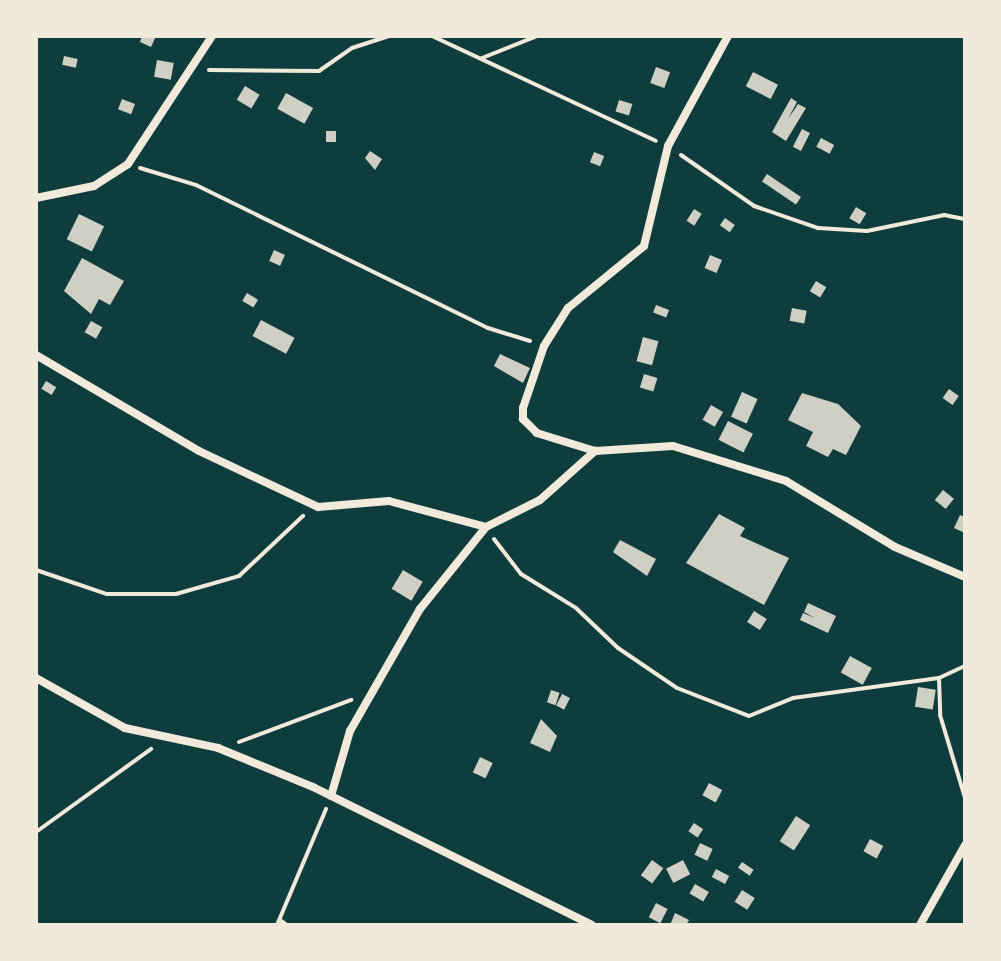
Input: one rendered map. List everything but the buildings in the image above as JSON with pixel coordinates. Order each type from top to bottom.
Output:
[{"type":"street","points":[[36,198],[94,186],[128,164],[212,36]]},
{"type":"street","points":[[728,36],[668,146],[644,246],[568,308],[544,346],[523,419],[555,441],[595,451],[638,444],[709,452],[820,497],[895,547],[965,577]]},
{"type":"street","points":[[36,355],[199,451],[318,507],[389,501],[486,527]]},
{"type":"street","points":[[331,796],[350,731],[439,578],[486,527],[540,500],[595,451]]},
{"type":"street","points":[[36,678],[125,728],[218,748],[331,796],[592,925]]},
{"type":"street","points":[[920,925],[965,845]]},
{"type":"path","points":[[188,76],[218,67],[319,71],[352,48],[388,36]]},
{"type":"path","points":[[432,36],[668,146],[754,206],[818,228],[867,231],[944,215],[965,219]]},
{"type":"path","points":[[479,58],[537,36]]},
{"type":"path","points":[[128,164],[196,185],[488,328],[544,346]]},
{"type":"path","points":[[36,570],[107,594],[176,594],[239,576],[318,507]]},
{"type":"path","points":[[486,527],[521,574],[576,608],[618,648],[677,688],[749,716],[841,688],[939,678],[965,666]]},
{"type":"path","points":[[939,678],[943,728],[965,798]]},
{"type":"path","points":[[218,748],[375,687]]},
{"type":"path","points":[[36,832],[87,789],[173,738]]},
{"type":"path","points":[[287,925],[279,922],[331,796]]}]
